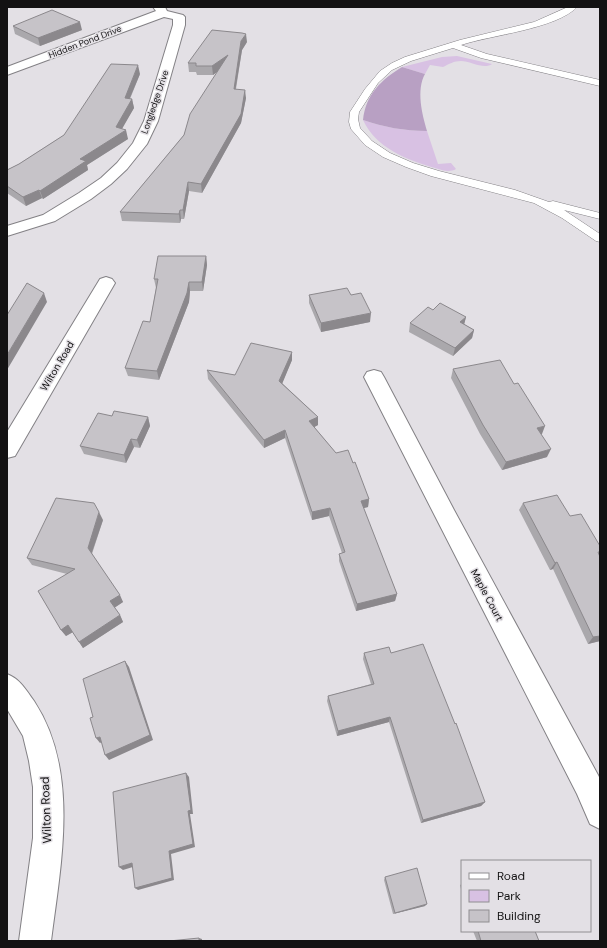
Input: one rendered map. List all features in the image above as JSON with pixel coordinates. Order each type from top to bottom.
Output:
[{"type":"street","name":"Hidden Pond Drive","points":[[7,71],[114,30],[161,10]]},
{"type":"street","name":"Longledge Drive","points":[[7,231],[49,218],[85,196],[122,166],[140,144],[151,121],[179,25],[179,17],[161,10]]},
{"type":"street","name":"Wilton Road","points":[[7,449],[106,283]]},
{"type":"street","name":"Maple Court","points":[[374,377],[446,517],[588,785],[600,814]]},
{"type":"street","name":"Wilton Road","points":[[7,687],[17,700],[37,735],[48,782],[48,851],[35,941]]},
{"type":"lane","points":[[573,7],[562,14],[529,27],[472,39],[403,60],[384,73],[371,86],[353,113],[353,124],[360,137],[381,152],[404,163],[440,175],[600,216]]},
{"type":"lane","points":[[453,45],[484,56],[599,82]]},
{"type":"lane","points":[[531,198],[553,209],[600,239]]},
{"type":"green space","points":[[457,56],[492,64],[489,66],[481,66],[461,61],[454,62],[443,67],[430,65],[425,74],[402,67],[442,57]]},
{"type":"green space","points":[[363,120],[394,128],[427,131],[438,164],[451,163],[456,169],[448,171],[440,170],[393,152],[376,138]]},
{"type":"shaded area","points":[[402,67],[425,74],[422,80],[420,95],[427,131],[394,128],[363,120],[367,103],[371,95],[387,77]]},
{"type":"building","points":[[52,10],[80,22],[38,38],[13,26]]},
{"type":"building","points":[[212,30],[246,34],[241,41],[234,89],[245,90],[241,114],[201,184],[188,182],[183,210],[180,210],[179,214],[120,212],[184,135],[190,114],[228,55],[212,66],[196,66],[196,63],[188,63]]},
{"type":"building","points":[[111,64],[138,65],[125,98],[132,99],[116,127],[126,130],[80,159],[86,161],[40,191],[39,190],[23,197],[7,186],[7,170],[64,135]]},
{"type":"building","points":[[158,256],[206,256],[202,282],[189,282],[187,293],[157,371],[125,368],[143,321],[150,322],[158,279],[154,279]]},
{"type":"building","points":[[27,283],[44,293],[7,355],[7,315]]},
{"type":"building","points":[[347,288],[351,295],[361,293],[371,313],[321,323],[309,295]]},
{"type":"building","points":[[440,303],[466,317],[460,322],[474,330],[455,348],[410,323],[428,307],[433,310]]},
{"type":"building","points":[[251,343],[292,352],[279,381],[318,417],[309,421],[336,453],[348,450],[353,463],[355,462],[369,499],[361,501],[397,594],[357,604],[339,554],[345,552],[330,508],[312,512],[285,430],[264,440],[207,370],[235,375]]},
{"type":"building","points":[[500,360],[514,384],[518,383],[545,426],[537,428],[551,449],[506,462],[483,425],[453,369]]},
{"type":"building","points":[[114,411],[148,417],[137,440],[131,439],[124,455],[80,446],[98,413],[112,416]]},
{"type":"building","points":[[557,495],[570,516],[581,514],[600,546],[600,552],[598,552],[600,557],[600,636],[593,637],[557,562],[555,563],[523,503]]},
{"type":"building","points":[[56,498],[94,503],[99,512],[88,548],[120,595],[110,601],[120,615],[79,642],[68,625],[61,630],[38,591],[75,569],[27,558]]},
{"type":"building","points":[[423,644],[455,724],[456,723],[485,802],[423,820],[390,717],[338,731],[328,696],[374,684],[364,653],[389,647],[391,653]]},
{"type":"building","points":[[125,661],[150,735],[105,755],[100,737],[96,738],[90,718],[93,717],[83,679]]},
{"type":"building","points":[[186,773],[191,810],[188,811],[193,844],[169,851],[172,878],[135,888],[132,863],[119,867],[113,792]]},
{"type":"building","points":[[417,868],[427,904],[395,913],[385,877]]},
{"type":"building","points":[[478,932],[535,932],[539,941],[481,941]]},
{"type":"building","points":[[199,938],[199,941],[169,941]]}]
